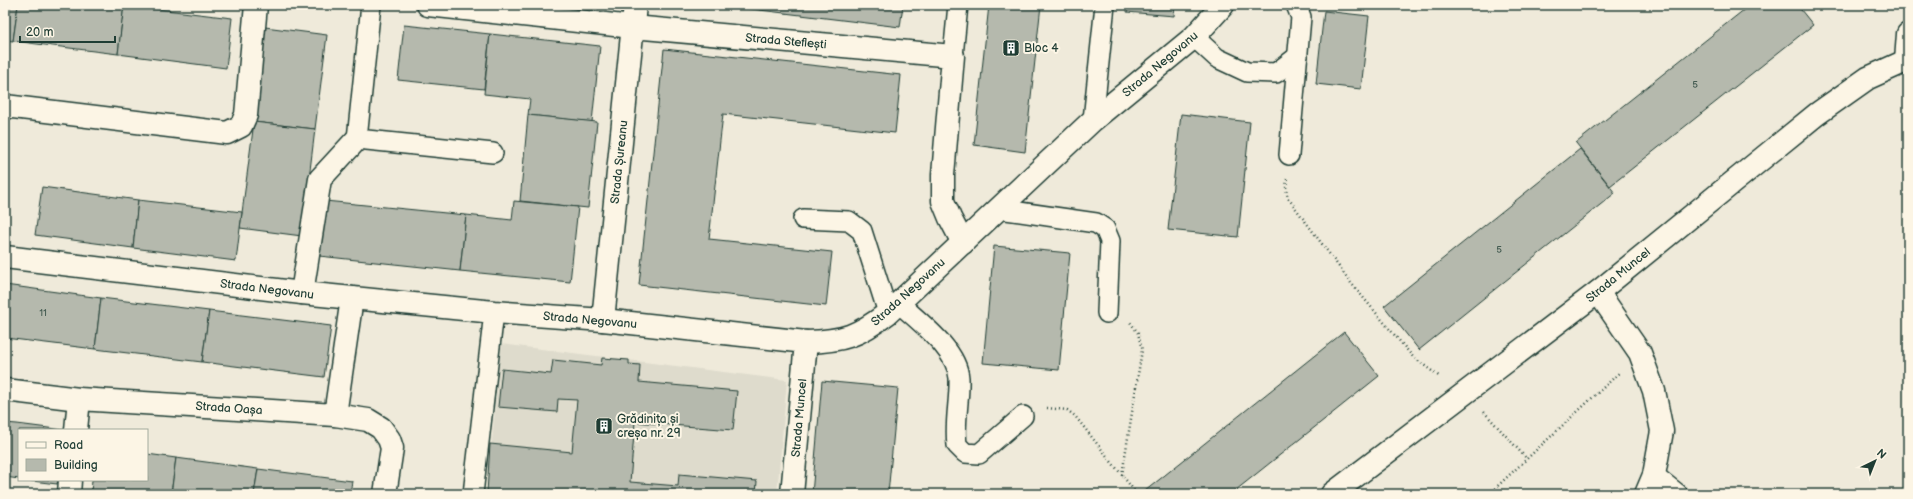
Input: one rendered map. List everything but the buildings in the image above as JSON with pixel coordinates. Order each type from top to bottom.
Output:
[{"type":"street","points":[[5,106],[227,133],[241,126],[246,115],[256,5]]},
{"type":"street","name":"Strada Steflești","points":[[428,5],[633,27],[953,56]]},
{"type":"street","name":"Strada Șureanu","points":[[603,320],[635,5]]},
{"type":"street","name":"Strada Negovanu","points":[[5,257],[302,293],[494,312],[603,320],[806,342],[830,341],[851,336],[868,328],[894,308],[1093,120],[1194,37],[1223,5]]},
{"type":"street","name":"Strada Muncel","points":[[1332,494],[1598,292],[1817,114],[1868,78],[1907,60],[1908,34]]},
{"type":"street","points":[[953,56],[943,175],[943,201],[963,243]]},
{"type":"street","points":[[302,293],[320,179],[357,139]]},
{"type":"street","points":[[1598,292],[1640,353],[1654,391],[1662,431],[1650,485]]},
{"type":"street","points":[[335,415],[352,298]]},
{"type":"street","name":"Strada Muncel","points":[[792,494],[806,342]]},
{"type":"street","name":"Strada Oașa","points":[[5,390],[79,399],[335,415],[368,420],[380,428],[389,439],[392,448],[385,494]]},
{"type":"street","points":[[76,429],[79,399]]},
{"type":"street","points":[[69,494],[70,481]]},
{"type":"lane","points":[[371,5],[357,139],[493,153]]},
{"type":"lane","points":[[953,56],[958,5]]},
{"type":"lane","points":[[1093,120],[1105,5]]},
{"type":"lane","points":[[1289,155],[1301,16],[1296,5]]},
{"type":"lane","points":[[1194,37],[1217,58],[1247,72],[1276,73],[1298,56]]},
{"type":"lane","points":[[999,209],[1096,223],[1105,228],[1110,241],[1107,313]]},
{"type":"lane","points":[[803,219],[849,221],[862,230],[894,308],[946,348],[955,362],[959,377],[955,429],[957,445],[965,453],[979,454],[1023,416]]},
{"type":"lane","points":[[473,494],[494,312]]},
{"type":"lane","points":[[1650,485],[1678,494]]},
{"type":"path","points":[[1289,155],[1286,188],[1288,198],[1295,210],[1351,283],[1413,357],[1430,372],[1466,393],[1527,459]]},
{"type":"path","points":[[1107,313],[1132,323],[1138,333],[1142,350],[1122,475]]},
{"type":"path","points":[[1489,494],[1640,353]]},
{"type":"path","points":[[1023,416],[1038,407],[1067,410],[1075,416],[1137,494]]},
{"type":"shaded area","points":[[501,344],[787,380],[777,494],[487,494]]},
{"type":"place","name":"Bloc 4","points":[[1011,48]]},
{"type":"place","name":"Grădinița și creșa nr. 29","points":[[604,426]]}]
